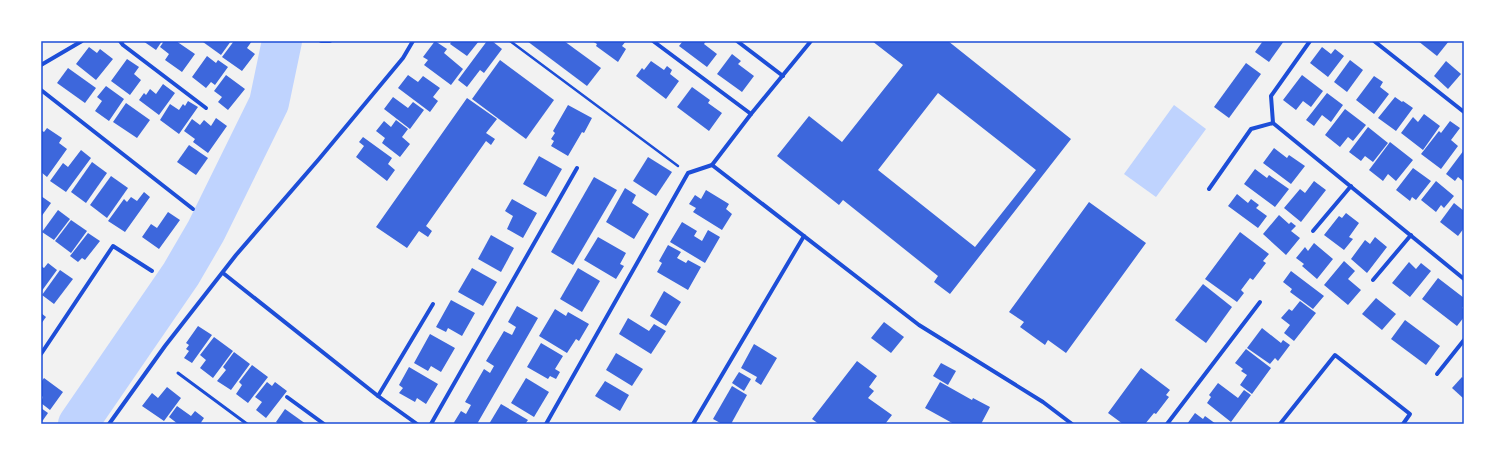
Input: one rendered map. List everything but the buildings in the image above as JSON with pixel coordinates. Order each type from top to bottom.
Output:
[{"type":"street","points":[[41,65],[82,41]]},
{"type":"street","points":[[120,41],[123,45],[206,108]]},
{"type":"street","points":[[321,41],[330,41]]},
{"type":"street","points":[[109,424],[165,346],[236,255],[319,159],[403,58],[413,41]]},
{"type":"street","points":[[653,41],[751,114]]},
{"type":"street","points":[[737,41],[783,76]]},
{"type":"street","points":[[546,424],[688,173],[712,165],[751,114],[811,41]]},
{"type":"street","points":[[1310,41],[1271,96],[1273,123],[1464,279]]},
{"type":"street","points":[[1374,41],[1464,112]]},
{"type":"street","points":[[41,90],[193,209]]},
{"type":"street","points":[[1209,189],[1251,129],[1273,123]]},
{"type":"street","points":[[712,165],[919,325],[1043,402],[1072,424]]},
{"type":"street","points":[[430,424],[577,168]]},
{"type":"street","points":[[1313,231],[1351,186]]},
{"type":"street","points":[[1373,280],[1410,235]]},
{"type":"street","points":[[693,424],[804,236]]},
{"type":"street","points":[[41,354],[113,246],[152,272]]},
{"type":"street","points":[[223,273],[378,396],[417,424]]},
{"type":"street","points":[[1167,424],[1260,302]]},
{"type":"street","points":[[378,396],[433,304]]},
{"type":"street","points":[[1437,374],[1464,340]]},
{"type":"street","points":[[1280,424],[1335,354],[1410,414],[1403,424]]},
{"type":"street","points":[[287,397],[324,424]]},
{"type":"lane","points":[[178,373],[247,424]]},
{"type":"path","points":[[510,41],[688,173]]},
{"type":"water","points":[[1174,105],[1206,129],[1156,197],[1124,174]]},
{"type":"waterway","points":[[78,424],[181,274],[206,231],[269,103],[282,41]]}]
